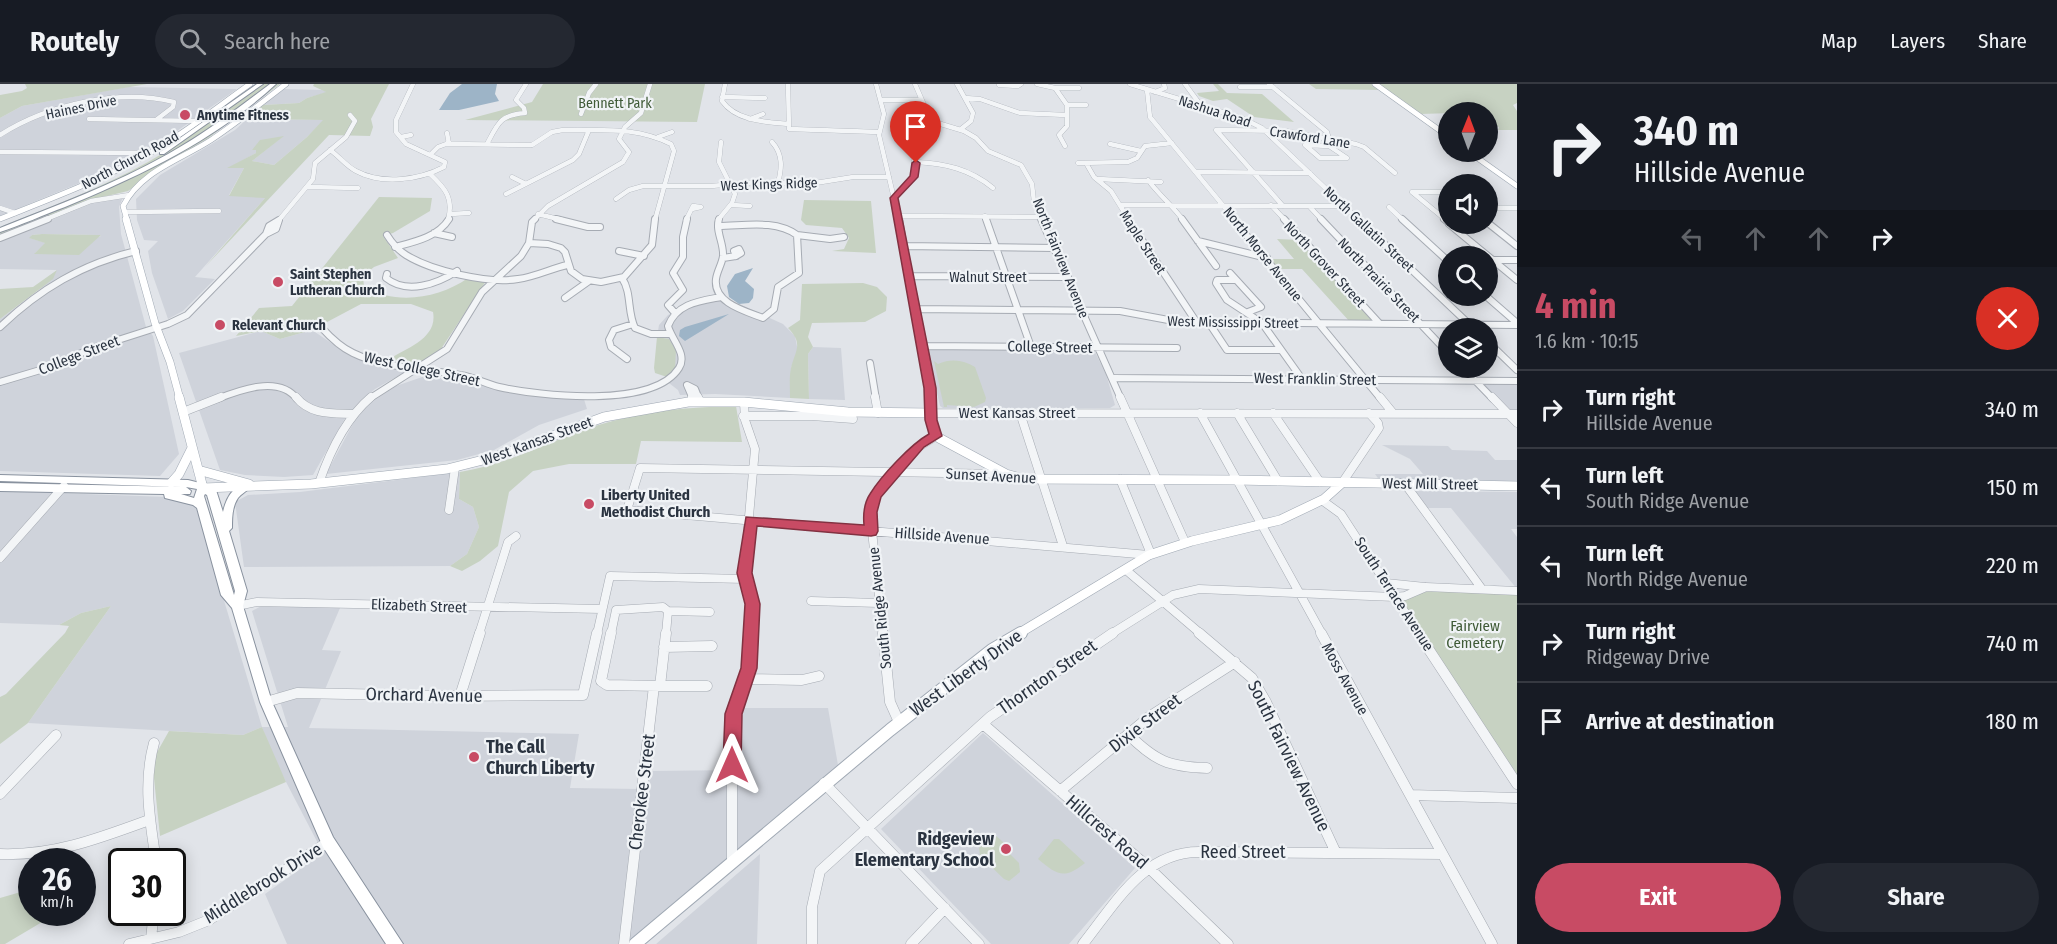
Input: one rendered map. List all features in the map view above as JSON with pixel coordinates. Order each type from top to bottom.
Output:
[{"type":"highway","points":[[0,225],[87,190],[152,159],[260,84]]},
{"type":"highway","points":[[0,231],[123,179],[170,156],[204,135],[273,84]]},
{"type":"highway","name":"West Kansas Street","points":[[0,478],[151,490],[202,488]]},
{"type":"highway","name":"West Kansas Street","points":[[0,487],[171,483],[189,484],[202,488]]},
{"type":"highway","points":[[237,606],[241,591],[226,537],[213,496],[202,488],[199,496],[227,595],[237,606],[266,702],[328,842],[395,944]]},
{"type":"highway","points":[[226,537],[228,506],[235,494],[244,488]]},
{"type":"highway","points":[[151,490],[196,502],[202,506]]},
{"type":"main road","name":"North Church Road","points":[[0,219],[87,184],[150,153],[250,84]]},
{"type":"main road","points":[[202,488],[183,412],[123,206],[129,195],[144,181],[210,141],[286,84]]},
{"type":"main road","points":[[1375,84],[1438,129]]},
{"type":"main road","points":[[1483,162],[1517,186]]},
{"type":"main road","points":[[125,212],[144,181]]},
{"type":"main road","name":"West Kansas Street","points":[[202,488],[319,483],[455,468],[495,457],[604,417],[650,407],[697,401],[744,402],[878,413],[931,413]]},
{"type":"main road","points":[[931,413],[936,436],[1006,474]]},
{"type":"main road","points":[[171,483],[179,474],[192,448]]},
{"type":"main road","points":[[198,470],[260,487]]},
{"type":"main road","name":"Sunset Avenue","points":[[1006,474],[1041,480],[1236,480],[1342,483]]},
{"type":"main road","name":"West Mill Street","points":[[1342,483],[1517,486]]},
{"type":"main road","name":"West Liberty Drive","points":[[635,944],[898,722],[992,650],[1150,555],[1185,542],[1288,518],[1323,501],[1342,483]]},
{"type":"street","points":[[350,115],[355,121],[352,129],[330,150],[356,170],[375,177],[430,174],[441,169],[446,164],[432,153],[409,147],[400,137],[395,123],[413,84]]},
{"type":"street","points":[[487,144],[500,118],[509,114],[525,113],[524,108],[516,100],[526,84]]},
{"type":"street","points":[[581,114],[589,93],[596,84]]},
{"type":"street","points":[[319,483],[327,459],[353,414],[370,398],[447,349],[482,292],[521,256],[529,243],[530,227],[538,214],[623,162],[629,152],[619,139],[622,130],[642,111],[650,84]]},
{"type":"street","points":[[725,84],[722,97],[724,106],[750,119],[788,124]]},
{"type":"street","points":[[788,84],[788,128],[796,131],[879,132]]},
{"type":"street","points":[[876,84],[884,117],[879,132],[894,198],[930,388],[931,413]]},
{"type":"street","points":[[894,198],[914,177],[913,145],[931,121],[915,84]]},
{"type":"street","points":[[957,84],[973,116],[970,123],[961,129]]},
{"type":"street","points":[[999,86],[1021,84]]},
{"type":"street","points":[[1037,84],[1055,88],[1079,88]]},
{"type":"street","name":"Nashua Road","points":[[1130,84],[1247,120],[1264,130]]},
{"type":"street","points":[[1155,92],[1165,88],[1164,84]]},
{"type":"street","points":[[1185,84],[1202,107]]},
{"type":"street","points":[[1240,87],[1271,85],[1327,132],[1329,139]]},
{"type":"street","points":[[1055,88],[1067,105],[1067,126],[1059,135],[1065,144],[1073,143]]},
{"type":"street","name":"North Morse Avenue","points":[[1147,90],[1148,115],[1393,413]]},
{"type":"street","points":[[722,97],[765,98]]},
{"type":"street","name":"Haines Drive","points":[[0,135],[23,122],[64,108],[91,102],[125,98],[161,99],[174,102],[173,107],[156,120]]},
{"type":"street","points":[[965,98],[980,99],[1020,113],[1066,115]]},
{"type":"street","points":[[1051,98],[1062,98]]},
{"type":"street","points":[[881,100],[921,100]]},
{"type":"street","points":[[1067,105],[1086,105]]},
{"type":"street","points":[[750,119],[763,114]]},
{"type":"street","points":[[89,119],[199,121]]},
{"type":"street","name":"North Fairview Avenue","points":[[931,121],[961,129],[976,138],[988,151],[1021,165],[1032,184],[1034,201],[1129,413]]},
{"type":"street","points":[[506,194],[577,157],[589,130]]},
{"type":"street","points":[[432,153],[438,147],[449,144],[487,144],[533,148],[555,131],[589,130],[645,132],[658,137],[674,148],[654,222],[652,245],[622,278],[607,282],[589,282],[577,277],[567,265],[565,252],[561,248],[548,244],[529,243]]},
{"type":"street","name":"Crawford Lane","points":[[1216,130],[1290,132],[1364,147],[1395,172]]},
{"type":"street","name":"North Grover Street","points":[[1216,130],[1283,206]]},
{"type":"street","name":"North Gallatin Street","points":[[1264,130],[1464,318]]},
{"type":"street","points":[[658,137],[672,132]]},
{"type":"street","points":[[1290,132],[1305,145],[1320,158],[1347,158],[1329,146],[1305,145]]},
{"type":"street","points":[[447,134],[449,144]]},
{"type":"street","points":[[400,137],[411,135]]},
{"type":"street","points":[[721,142],[719,162],[735,194],[732,206],[720,219],[718,226],[723,258],[716,283],[721,297],[732,305],[763,318],[776,308],[780,285],[776,281],[787,280],[799,272],[796,235]]},
{"type":"street","points":[[772,142],[776,144],[781,163],[778,183]]},
{"type":"street","points":[[1078,163],[1128,162],[1137,158],[1152,144],[1172,143]]},
{"type":"street","points":[[1110,144],[1142,151]]},
{"type":"street","name":"College Street","points":[[0,382],[47,368],[93,348],[158,327],[189,312],[266,234],[276,229],[279,220],[315,176],[313,166],[315,163],[330,150]]},
{"type":"street","points":[[0,152],[150,153]]},
{"type":"street","points":[[915,162],[939,163],[953,167],[980,177],[993,188]]},
{"type":"street","name":"Maple Street","points":[[1086,163],[1097,179],[1111,191],[1149,254],[1197,322]]},
{"type":"street","points":[[1197,172],[1310,173]]},
{"type":"street","points":[[837,173],[842,179]]},
{"type":"street","points":[[395,247],[434,233],[445,224],[450,214],[446,189],[430,174]]},
{"type":"street","points":[[512,177],[526,184]]},
{"type":"street","name":"West Kings Ridge","points":[[616,198],[634,187],[809,184],[842,179],[889,177]]},
{"type":"street","points":[[1097,179],[1161,182]]},
{"type":"street","points":[[1148,180],[1160,197],[1172,205],[1216,266]]},
{"type":"street","points":[[307,187],[358,188]]},
{"type":"street","points":[[1438,192],[1412,192],[1438,214]]},
{"type":"street","points":[[0,238],[91,201],[129,195]]},
{"type":"street","points":[[732,206],[740,206]]},
{"type":"street","points":[[1119,206],[1345,206]]},
{"type":"street","name":"North Grover Street","points":[[1271,206],[1379,323]]},
{"type":"street","name":"North Prairie Street","points":[[1309,206],[1438,343]]},
{"type":"street","points":[[1389,207],[1438,252]]},
{"type":"street","points":[[0,208],[15,213]]},
{"type":"street","points":[[1498,208],[1517,208]]},
{"type":"street","points":[[1510,208],[1517,213]]},
{"type":"street","points":[[675,313],[669,309],[669,302],[683,290],[673,273],[683,257],[681,243],[686,228],[685,219],[692,209]]},
{"type":"street","points":[[125,212],[219,211]]},
{"type":"street","points":[[450,214],[469,213]]},
{"type":"street","points":[[538,214],[588,227],[600,227]]},
{"type":"street","points":[[897,216],[1041,217]]},
{"type":"street","points":[[985,216],[1031,347]]},
{"type":"street","points":[[789,229],[795,224]]},
{"type":"street","points":[[718,226],[771,225],[789,229],[796,235],[830,239],[844,237]]},
{"type":"street","points":[[1498,231],[1517,246]]},
{"type":"street","points":[[434,233],[452,237]]},
{"type":"street","points":[[1462,234],[1476,246]]},
{"type":"street","points":[[387,235],[395,247],[418,261],[494,279],[517,280],[567,265]]},
{"type":"street","points":[[1197,240],[1267,258]]},
{"type":"street","points":[[903,246],[1055,248]]},
{"type":"street","points":[[0,327],[16,312],[73,272],[100,261],[136,251]]},
{"type":"street","points":[[619,251],[644,256]]},
{"type":"street","points":[[723,258],[736,256]]},
{"type":"street","points":[[1498,260],[1517,260]]},
{"type":"street","points":[[1498,264],[1517,280]]},
{"type":"street","points":[[387,274],[386,278],[393,284],[416,286],[439,282],[457,271]]},
{"type":"street","points":[[1230,273],[1247,294],[1260,304],[1259,309],[1248,312]]},
{"type":"street","name":"Walnut Street","points":[[908,276],[1068,277]]},
{"type":"street","points":[[622,278],[628,289],[628,308],[633,324],[645,333],[670,334]]},
{"type":"street","points":[[1236,280],[1217,280],[1216,283],[1227,300],[1262,323],[1302,379]]},
{"type":"street","points":[[565,298],[589,282]]},
{"type":"street","points":[[697,401],[695,389],[672,378],[682,363],[682,355],[670,334],[669,322],[675,313],[692,303],[721,297]]},
{"type":"street","points":[[1497,306],[1517,324]]},
{"type":"street","name":"West Mississippi Street","points":[[914,309],[1126,312],[1172,322],[1438,325]]},
{"type":"street","points":[[1209,323],[1227,350],[1281,350]]},
{"type":"street","points":[[627,359],[611,347],[609,340],[614,330],[633,324]]},
{"type":"street","name":"West Mississippi Street","points":[[1498,325],[1517,324]]},
{"type":"street","name":"West College Street","points":[[321,327],[339,345],[351,352],[417,370],[465,376],[497,387],[522,391],[558,394],[634,394],[656,388],[672,378]]},
{"type":"street","name":"College Street","points":[[922,346],[1178,348]]},
{"type":"street","points":[[1498,352],[1517,370]]},
{"type":"street","points":[[870,363],[878,413]]},
{"type":"street","name":"West Franklin Street","points":[[1114,378],[1517,381]]},
{"type":"street","points":[[1472,378],[1513,414],[1517,423]]},
{"type":"street","points":[[183,412],[247,390],[271,386],[290,390],[301,404],[309,408],[353,414]]},
{"type":"street","points":[[732,862],[732,724],[736,704],[747,679],[753,604],[745,579],[754,470],[752,435],[743,416],[744,402]]},
{"type":"street","name":"West Kansas Street","points":[[931,413],[1513,414]]},
{"type":"street","points":[[1020,413],[1063,546]]},
{"type":"street","points":[[1129,413],[1185,542]]},
{"type":"street","name":"Moss Avenue","points":[[1200,413],[1492,944]]},
{"type":"street","points":[[1237,413],[1278,481]]},
{"type":"street","points":[[1274,413],[1320,482]]},
{"type":"street","points":[[1342,483],[1379,428],[1370,413]]},
{"type":"street","points":[[743,416],[812,416],[852,419]]},
{"type":"street","name":"South Ridge Avenue","points":[[898,722],[890,702],[870,512],[873,501],[894,473],[920,444],[936,436]]},
{"type":"street","points":[[449,510],[455,468]]},
{"type":"street","name":"Sunset Avenue","points":[[627,510],[640,468],[1006,474]]},
{"type":"street","points":[[1120,479],[1150,555]]},
{"type":"street","points":[[0,558],[66,484]]},
{"type":"street","points":[[1405,484],[1482,589]]},
{"type":"street","name":"South Terrace Avenue","points":[[1323,501],[1341,514],[1517,784]]},
{"type":"street","name":"Hillside Avenue","points":[[627,510],[1150,555]]},
{"type":"street","points":[[460,696],[508,542],[516,536]]},
{"type":"street","name":"South Fairview Avenue","points":[[1126,570],[1252,678],[1266,702],[1336,853]]},
{"type":"street","points":[[601,609],[610,576],[745,579]]},
{"type":"street","points":[[1386,583],[1517,591]]},
{"type":"street","name":"Thornton Street","points":[[812,944],[810,909],[812,894],[820,871],[983,724],[1105,638],[1163,601],[1179,592],[1199,589],[1395,597],[1405,596],[1426,587]]},
{"type":"street","points":[[811,601],[878,603]]},
{"type":"street","name":"Elizabeth Street","points":[[237,606],[257,602],[601,609]]},
{"type":"street","points":[[707,686],[607,685],[601,681],[616,610],[663,608],[668,611],[710,612]]},
{"type":"street","name":"Orchard Avenue","points":[[266,702],[297,693],[460,696],[583,695],[601,609]]},
{"type":"street","name":"Cherokee Street","points":[[624,944],[625,921],[668,611]]},
{"type":"street","points":[[664,647],[712,646]]},
{"type":"street","name":"Dixie Street","points":[[1060,791],[1149,717],[1235,662]]},
{"type":"street","points":[[747,679],[802,680],[819,676]]},
{"type":"street","name":"Hillcrest Road","points":[[983,724],[1148,867],[1228,944]]},
{"type":"street","points":[[1128,734],[1151,757],[1164,764],[1179,768],[1207,768]]},
{"type":"street","points":[[0,795],[56,735]]},
{"type":"street","points":[[154,743],[147,763],[149,820],[154,848]]},
{"type":"street","points":[[824,783],[979,944]]},
{"type":"street","points":[[1410,795],[1517,798]]},
{"type":"street","points":[[0,854],[25,854],[63,848],[98,839],[149,820]]},
{"type":"street","name":"Middlebrook Drive","points":[[129,944],[179,932],[209,920],[328,842]]},
{"type":"street","name":"Reed Street","points":[[1083,944],[1148,867],[1166,857],[1188,852],[1442,854]]},
{"type":"street","points":[[911,944],[945,908]]},
{"type":"street","points":[[151,938],[152,926]]},
{"type":"shaded area","points":[[128,87],[237,89],[160,143],[111,170],[0,216],[0,118],[22,106]]},
{"type":"shaded area","points":[[284,89],[328,92],[307,98],[299,103],[263,105]]},
{"type":"shaded area","points":[[247,119],[324,120],[274,165],[252,161],[282,137],[252,150],[257,150],[256,153],[229,168],[244,168],[229,195],[266,197],[195,277],[215,279],[183,311],[168,319],[152,273],[148,251],[158,241],[144,240],[137,220],[136,199],[160,175],[235,130]]},
{"type":"shaded area","points":[[123,197],[119,207],[121,234],[146,327],[153,336],[179,454],[160,476],[0,471],[0,319],[38,291],[57,270],[0,269],[0,240],[89,203]],"holes":[[[42,234],[100,235],[35,253],[46,243],[30,238],[32,235]]]},
{"type":"shaded area","points":[[724,297],[783,324],[795,336],[798,352],[791,368],[790,398],[715,394],[680,395],[678,390],[665,380],[668,339],[657,337],[659,325],[668,315],[688,304]]},
{"type":"shaded area","points":[[312,330],[352,357],[405,372],[375,389],[357,405],[344,420],[313,475],[284,477],[245,475],[220,470],[179,353],[261,331],[280,339]]},
{"type":"shaded area","points":[[813,347],[841,348],[845,400],[809,399],[808,354]]},
{"type":"shaded area","points":[[927,350],[1094,350],[1106,374],[1115,405],[1110,408],[943,408],[940,406]]},
{"type":"shaded area","points":[[434,373],[474,380],[507,391],[583,396],[587,409],[539,425],[494,450],[457,460],[326,474],[355,420],[369,404],[396,386]]},
{"type":"shaded area","points":[[1517,383],[1517,412],[1511,412],[1482,384]]},
{"type":"shaded area","points":[[1382,445],[1448,446],[1452,450],[1487,451],[1495,460],[1517,460],[1517,483],[1380,481],[1375,474],[1423,474],[1410,459]]},
{"type":"shaded area","points":[[460,472],[459,499],[473,507],[479,527],[467,554],[450,566],[244,567],[235,502],[248,495],[300,492]]},
{"type":"shaded area","points":[[0,491],[168,497],[195,504],[262,727],[243,735],[28,723],[111,606],[81,613],[59,625],[0,623]]},
{"type":"shaded area","points":[[1413,491],[1517,492],[1517,529],[1511,529],[1517,537],[1517,589],[1451,508],[1424,508]]},
{"type":"shaded area","points":[[274,599],[343,601],[322,650],[341,651],[309,728],[579,734],[570,788],[640,789],[651,771],[737,770],[740,708],[828,708],[838,765],[632,944],[287,944],[265,894],[323,853],[273,757],[262,727],[288,727],[252,611]]},
{"type":"shaded area","name":"Ridgeview Elementary School","points":[[983,733],[1135,868],[1069,944],[991,944],[881,829]]},
{"type":"shaded area","points":[[760,854],[757,944],[656,944]]},
{"type":"green space","points":[[25,84],[147,84],[22,106],[0,118],[0,95],[22,91],[27,88]]},
{"type":"green space","points":[[262,84],[272,84],[211,129],[173,153],[110,184],[0,229],[0,227],[94,189],[148,162],[192,135]]},
{"type":"green space","points":[[280,84],[207,139],[163,165],[128,191],[90,200],[0,236],[0,232],[174,156],[204,138]]},
{"type":"green space","points":[[314,84],[389,84],[371,119],[373,127],[370,136],[329,135],[205,267],[265,198],[229,196],[244,168],[227,168],[256,153],[256,150],[252,150],[260,140],[284,136],[252,161],[274,165],[323,120],[247,119],[263,105],[299,103],[326,92],[313,86]]},
{"type":"green space","name":"Bennett Park","points":[[543,84],[705,84],[697,122],[465,120],[532,102]]},
{"type":"green space","points":[[1213,84],[1218,84],[1227,93],[1262,94],[1294,122],[1254,117],[1227,99],[1213,101],[1199,96],[1197,93],[1219,91]]},
{"type":"green space","points":[[1309,84],[1372,84],[1381,90],[1316,89]]},
{"type":"green space","points":[[1379,84],[1517,84],[1517,103],[1513,105],[1517,111],[1517,130],[1498,130],[1498,102],[1438,102],[1438,113],[1420,114]]},
{"type":"green space","points":[[379,197],[432,198],[430,211],[393,233],[383,236],[398,258],[374,267],[363,276],[364,287],[376,293],[403,298],[444,291],[468,278],[486,281],[435,358],[416,365],[389,359],[420,341],[431,329],[433,312],[411,304],[361,304],[312,330],[280,339],[261,331],[236,336],[259,308],[292,306]]},
{"type":"green space","points":[[804,200],[871,201],[876,253],[832,251],[844,249],[849,238],[842,228],[806,225],[801,220]]},
{"type":"green space","points":[[32,235],[101,235],[79,255],[34,254],[45,243],[29,238]]},
{"type":"green space","points":[[1277,239],[1300,240],[1374,322],[1350,322],[1302,269],[1277,269],[1269,259],[1294,259]]},
{"type":"green space","points":[[57,270],[53,279],[0,319],[0,289],[33,287]]},
{"type":"green space","points":[[863,283],[877,287],[887,297],[886,311],[865,322],[812,323],[808,337],[813,347],[808,354],[809,399],[790,398],[790,371],[797,343],[788,328],[800,320],[802,284]]},
{"type":"green space","points":[[657,337],[669,339],[676,350],[675,369],[667,377],[655,373]]},
{"type":"green space","points":[[934,361],[938,364],[957,361],[975,367],[986,398],[985,402],[974,407],[947,405],[944,407]]},
{"type":"green space","points":[[736,406],[742,442],[641,441],[636,464],[569,464],[533,471],[509,492],[498,546],[480,561],[462,571],[450,566],[467,554],[479,527],[473,507],[459,499],[460,472],[495,464],[613,421],[665,411]]},
{"type":"green space","name":"Fairview Cemetery","points":[[1432,590],[1517,595],[1517,775],[1401,599]]},
{"type":"green space","points":[[111,606],[28,723],[0,744],[0,697],[6,694],[65,633],[69,626],[59,625],[81,613]]},
{"type":"green space","points":[[262,727],[286,782],[160,836],[153,769],[156,754],[169,731],[243,735]]},
{"type":"green space","points":[[994,834],[1010,848],[1007,851],[1019,863],[1020,872],[1009,881],[980,856],[979,848]]},
{"type":"green space","points":[[1054,839],[1059,839],[1085,863],[1071,872],[1061,873],[1038,859]]},
{"type":"green space","points":[[18,893],[18,926],[35,926],[5,944],[0,944],[0,898]]},
{"type":"water","points":[[462,84],[497,84],[495,94],[499,101],[459,110],[439,110],[450,93]]},
{"type":"water","points":[[753,268],[745,281],[754,289],[753,298],[749,303],[739,304],[729,297],[727,286],[735,274]]},
{"type":"water","points":[[729,314],[685,341],[679,336],[680,330],[685,327]]},
{"type":"place","name":"Anytime Fitness","points":[[185,115]]},
{"type":"place","name":"Saint Stephen Lutheran Church","points":[[278,282]]},
{"type":"place","name":"Relevant Church","points":[[220,325]]},
{"type":"place","name":"Liberty United Methodist Church","points":[[589,504]]},
{"type":"place","name":"The Call Church Liberty","points":[[474,757]]},
{"type":"place","name":"Ridgeview Elementary School","points":[[1006,849]]},
{"type":"route","points":[[732,765],[732,724],[736,704],[747,679],[749,668],[753,604],[744,573],[751,520],[871,531],[870,512],[875,496],[920,444],[936,436],[931,420],[930,388],[894,198],[914,177],[916,163]]}]
